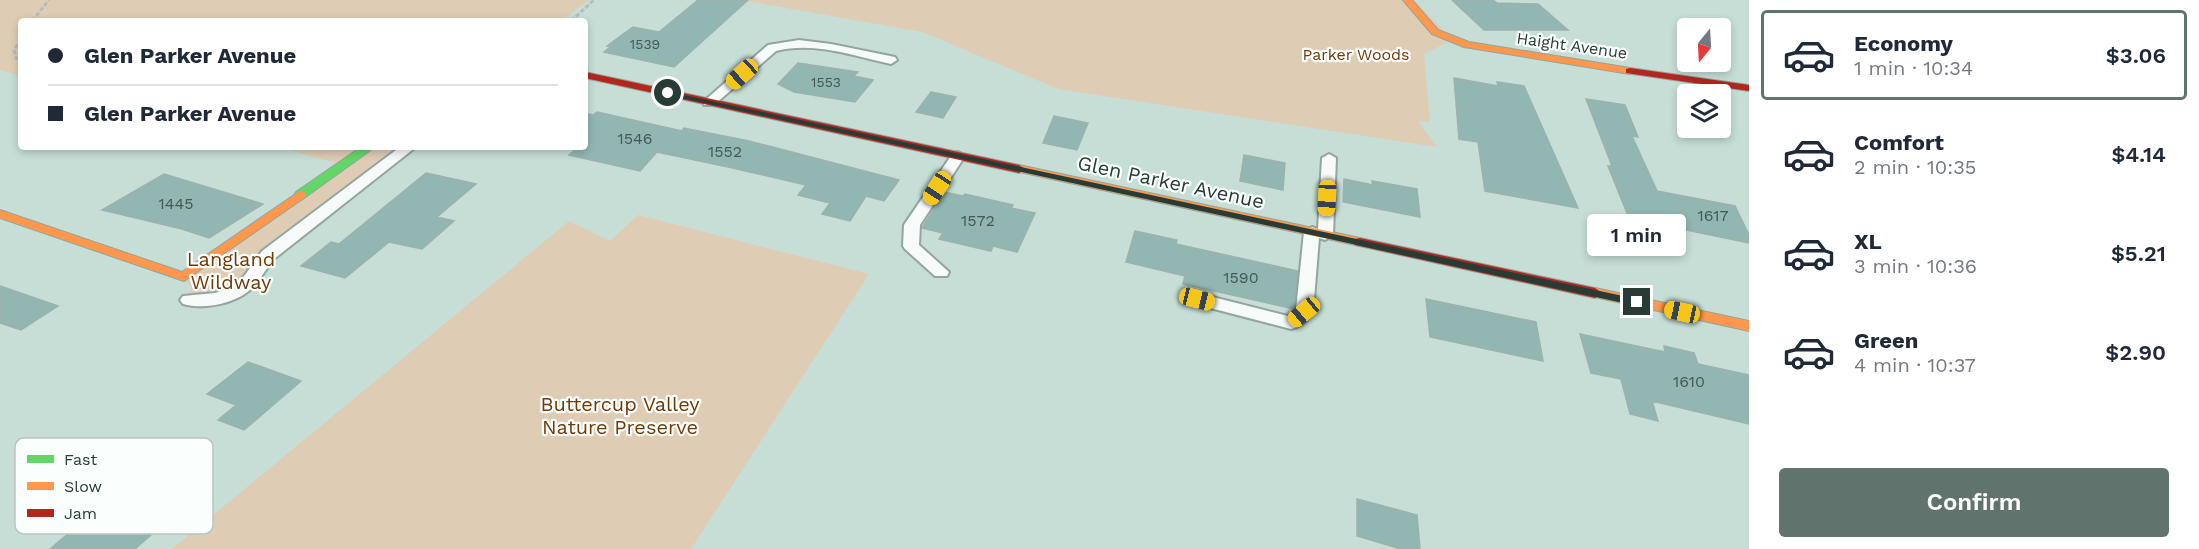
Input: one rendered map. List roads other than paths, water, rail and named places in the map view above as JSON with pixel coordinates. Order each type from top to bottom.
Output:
[{"type":"street","name":"Haight Avenue","points":[[1407,0],[1436,32],[1467,45],[1749,88]]},
{"type":"street","name":"Glen Parker Avenue","points":[[588,76],[1749,326]]},
{"type":"street","points":[[0,214],[184,278],[365,150]]},
{"type":"lane","points":[[709,102],[772,48],[782,45],[808,45],[891,60]]},
{"type":"lane","points":[[189,300],[215,300],[240,290],[252,278],[268,255],[405,150]]},
{"type":"lane","points":[[941,272],[911,246],[912,225],[958,156]]},
{"type":"lane","points":[[1197,299],[1291,323],[1304,312],[1319,234],[1329,158]]},
{"type":"park label","name":"Parker Woods","points":[[1356,54]]},
{"type":"park label","name":"Langland Wildway","points":[[231,270]]},
{"type":"park label","name":"Buttercup Valley Nature Preserve","points":[[620,416]]}]
